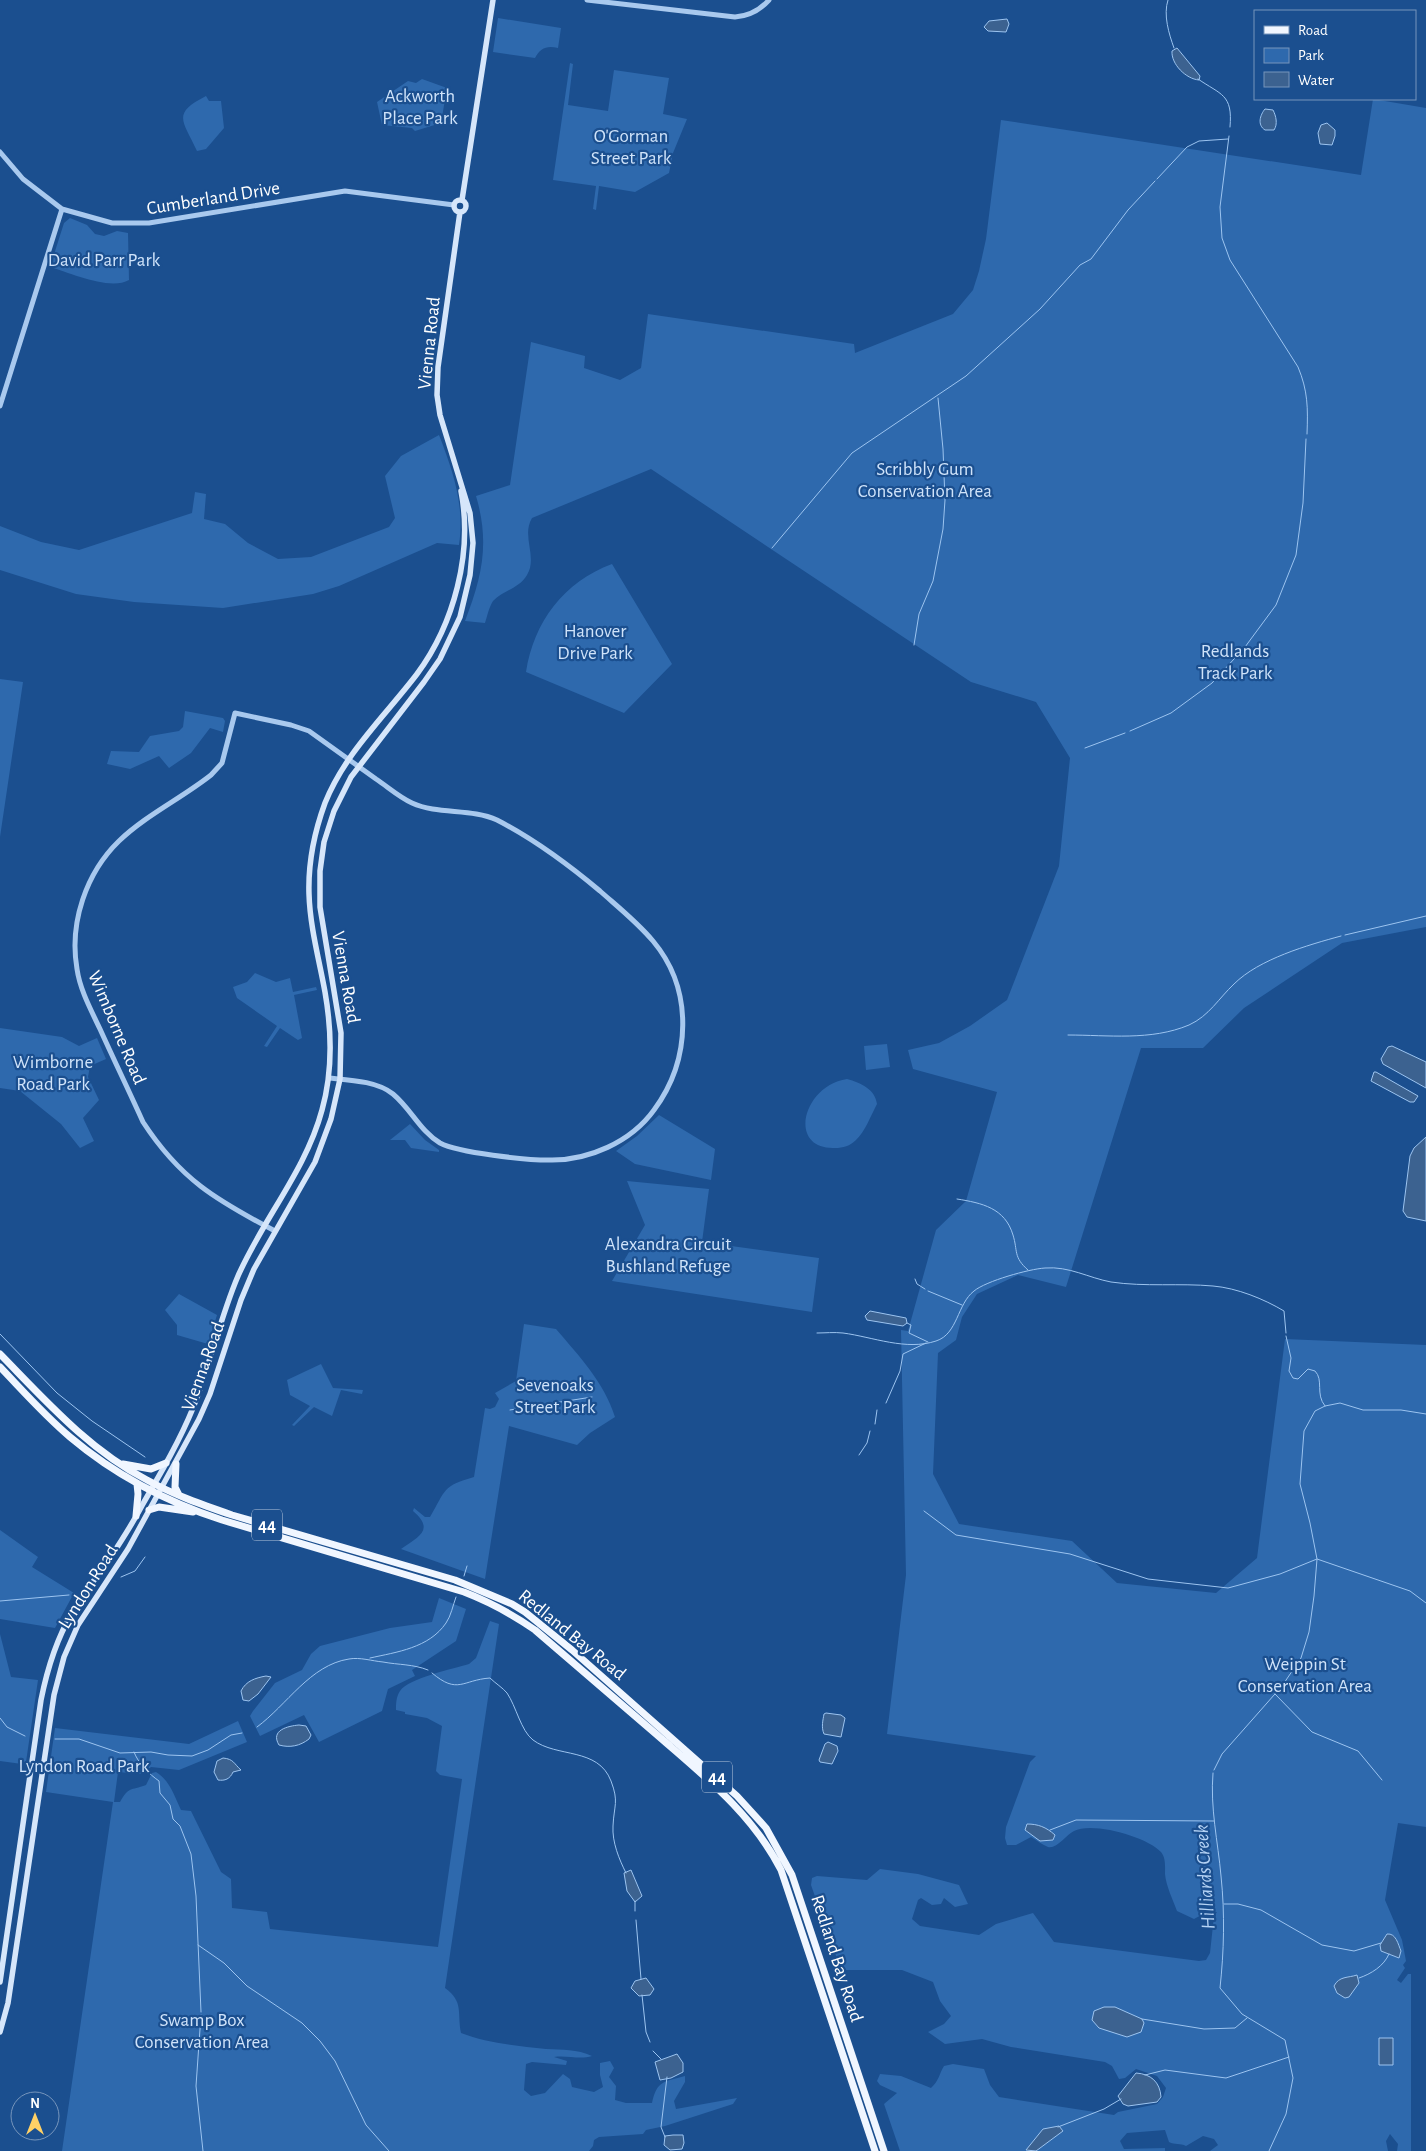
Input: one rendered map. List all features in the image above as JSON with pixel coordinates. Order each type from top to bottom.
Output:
[{"type":"main road","points":[[462,200],[493,0]]},
{"type":"main road","points":[[462,200],[466,204],[466,208],[460,212],[455,209],[454,205],[462,200]]},
{"type":"main road","name":"Vienna Road","points":[[160,1491],[207,1403],[247,1285],[323,1144],[340,1079],[341,1033],[320,907],[320,871],[324,842],[334,811],[346,784],[358,766],[429,676],[449,642],[460,617],[470,575],[473,543],[470,513],[440,415],[436,383],[460,212]]},
{"type":"main road","name":"Vienna Road","points":[[152,1487],[193,1408],[234,1287],[315,1133],[329,1078],[330,1036],[310,910],[309,873],[313,841],[332,788],[348,760],[416,675],[432,651],[443,628],[456,588],[464,540],[463,507],[458,475]]},
{"type":"main road","name":"Redland Bay Road","points":[[0,1354],[70,1425],[152,1487],[199,1512],[464,1592],[492,1603],[535,1630],[720,1790],[752,1823],[773,1854],[781,1870],[875,2151]]},
{"type":"main road","name":"Redland Bay Road","points":[[0,1367],[70,1438],[96,1458],[137,1484],[152,1487]]},
{"type":"main road","points":[[18,1385],[24,1379]]},
{"type":"main road","points":[[120,1463],[148,1469],[166,1463]]},
{"type":"main road","points":[[176,1464],[175,1486],[179,1495]]},
{"type":"main road","points":[[136,1516],[137,1484]]},
{"type":"main road","name":"Lyndon Road","points":[[0,1982],[44,1688],[60,1636],[81,1598],[111,1557],[152,1487]]},
{"type":"main road","name":"Redland Bay Road","points":[[160,1491],[179,1495],[237,1516],[455,1580],[501,1598],[525,1612],[543,1626],[712,1772],[766,1828],[792,1875],[884,2151]]},
{"type":"main road","name":"Lyndon Road","points":[[0,2032],[9,1996],[55,1687],[72,1636],[83,1615],[120,1562],[160,1491]]},
{"type":"main road","points":[[149,1510],[159,1508],[199,1512]]},
{"type":"main road","points":[[31,1772],[42,1773]]},
{"type":"street","points":[[587,0],[735,17],[750,14],[769,0]]},
{"type":"street","name":"Cumberland Drive","points":[[0,152],[23,179],[62,209],[103,221],[134,224],[244,209],[251,206],[345,191],[454,205]]},
{"type":"street","points":[[0,406],[62,209]]},
{"type":"street","name":"Wimborne Road","points":[[275,1231],[203,1190],[181,1171],[155,1140],[143,1122],[85,995],[76,962],[75,939],[79,911],[86,890],[99,864],[118,842],[211,775],[222,763],[235,713],[291,725],[309,731],[348,760]]},
{"type":"street","points":[[329,1078],[373,1085],[388,1091],[399,1100],[429,1136],[447,1146],[523,1158],[567,1159],[604,1149],[628,1134],[652,1113],[669,1087],[682,1045],[684,1023],[681,1000],[674,976],[653,941],[621,909],[574,869],[496,820],[481,815],[414,804],[348,760]]},
{"type":"green space","points":[[498,18],[561,28],[558,48],[544,48],[535,58],[493,52]]},
{"type":"green space","name":"O'Gorman Street Park","points":[[570,63],[573,64],[568,105],[608,111],[614,70],[669,78],[663,114],[687,119],[673,153],[669,173],[635,192],[599,186],[596,210],[593,209],[596,186],[553,180]]},
{"type":"green space","name":"Ackworth Place Park","points":[[422,79],[447,88],[441,123],[415,131],[412,128],[382,125],[377,102],[408,81],[416,83]]},
{"type":"green space","points":[[206,96],[209,101],[221,101],[224,128],[206,149],[197,151],[183,119],[184,113],[188,108]]},
{"type":"green space","points":[[1373,100],[1426,108],[1426,927],[1342,943],[1244,1008],[1203,1048],[1141,1048],[1066,1287],[1018,1275],[977,1294],[962,1317],[956,1340],[938,1353],[933,1474],[959,1524],[1072,1541],[1117,1583],[1216,1593],[1257,1558],[1285,1339],[1426,1345],[1426,1827],[1398,1823],[1385,1900],[1402,1940],[1406,1961],[1403,1965],[1405,1968],[1397,1980],[1401,1983],[1408,1974],[1411,1974],[1411,2151],[1397,2151],[1398,2144],[1390,2134],[1386,2141],[1388,2151],[1210,2151],[1218,2145],[1214,2139],[1203,2136],[1186,2146],[1169,2142],[1165,2130],[1127,2133],[1120,2141],[1124,2149],[1165,2148],[1165,2151],[1036,2151],[1063,2131],[1059,2126],[1043,2129],[1027,2151],[900,2151],[884,2104],[897,2093],[880,2085],[877,2081],[880,2074],[901,2076],[931,2088],[944,2066],[953,2064],[984,2069],[990,2085],[999,2097],[1114,2115],[1118,2112],[1157,2104],[1163,2097],[1166,2088],[1157,2076],[1136,2069],[1125,2078],[1119,2079],[1112,2066],[1105,2062],[1011,2047],[982,2039],[945,2044],[928,2032],[944,2024],[951,2016],[940,2001],[933,1982],[902,1970],[841,1970],[811,1885],[812,1878],[817,1876],[867,1880],[880,1869],[918,1874],[959,1885],[968,1904],[955,1907],[944,1898],[941,1904],[932,1905],[921,1898],[918,1900],[912,1919],[920,1926],[979,1935],[996,1924],[1033,1913],[1054,1942],[1199,1961],[1206,1960],[1210,1953],[1214,1916],[1217,1912],[1205,1913],[1194,1919],[1177,1911],[1167,1883],[1163,1854],[1154,1846],[1133,1836],[1106,1829],[1093,1828],[1082,1828],[1074,1831],[1058,1844],[1051,1847],[1031,1837],[1016,1845],[1007,1845],[1005,1838],[1006,1827],[1030,1762],[1036,1756],[887,1734],[906,1575],[901,1330],[908,1331],[936,1230],[966,1201],[997,1092],[913,1069],[908,1050],[939,1043],[970,1026],[1007,1000],[1059,866],[1070,758],[1036,702],[971,682],[651,469],[532,518],[528,532],[531,561],[524,580],[493,601],[485,623],[465,621],[476,590],[482,560],[483,529],[476,496],[510,485],[531,342],[585,356],[584,368],[620,380],[641,368],[648,314],[854,344],[855,353],[953,314],[973,290],[979,271],[986,239],[1001,120],[1361,175]],"holes":[[[1387,1934],[1395,1937],[1401,1951],[1399,1958],[1386,1953],[1381,1943]]]},
{"type":"green space","name":"David Parr Park","points":[[70,218],[87,225],[95,234],[104,236],[117,231],[128,233],[129,280],[121,283],[101,282],[50,267],[64,223]]},
{"type":"green space","points":[[439,435],[453,475],[459,503],[459,545],[437,543],[339,586],[313,594],[223,608],[134,602],[76,594],[0,570],[0,526],[41,542],[79,550],[192,513],[195,492],[206,494],[204,519],[225,524],[248,543],[278,559],[311,557],[389,527],[395,518],[385,476],[401,456]]},
{"type":"green space","name":"Hanover Drive Park","points":[[612,564],[672,664],[624,713],[526,672],[536,636],[554,606],[579,581]]},
{"type":"green space","points":[[0,679],[23,682],[0,837]]},
{"type":"green space","points":[[185,711],[223,718],[225,721],[223,732],[210,728],[191,753],[169,768],[159,756],[130,769],[107,764],[111,751],[139,752],[150,736],[179,731],[183,727]]},
{"type":"green space","points":[[255,973],[276,982],[290,978],[293,992],[316,987],[317,990],[294,995],[302,1038],[298,1040],[280,1028],[267,1047],[264,1046],[277,1026],[237,998],[233,987],[247,982]]},
{"type":"green space","name":"Wimborne Road Park","points":[[0,1028],[62,1037],[79,1046],[97,1038],[106,1059],[90,1066],[88,1077],[99,1100],[83,1118],[94,1141],[80,1148],[61,1124],[20,1091],[0,1088]]},
{"type":"green space","points":[[887,1044],[890,1067],[866,1070],[864,1046]]},
{"type":"green space","points":[[847,1079],[857,1082],[870,1091],[877,1104],[862,1133],[854,1142],[841,1148],[820,1146],[810,1139],[806,1129],[806,1117],[811,1104],[819,1093],[832,1084]]},
{"type":"green space","name":"Alexandra Circuit Bushland Refuge","points":[[659,1115],[715,1149],[711,1180],[635,1164],[616,1151],[637,1136]]},
{"type":"green space","points":[[410,1124],[439,1152],[411,1148],[405,1140],[390,1140]]},
{"type":"green space","name":"Alexandra Circuit Bushland Refuge","points":[[627,1181],[709,1189],[702,1242],[819,1258],[812,1312],[612,1281],[645,1225]]},
{"type":"green space","points":[[179,1294],[217,1315],[208,1344],[177,1335],[177,1325],[165,1310]]},
{"type":"green space","name":"Sevenoaks Street Park","points":[[524,1324],[556,1329],[598,1381],[615,1417],[590,1433],[577,1445],[509,1426],[485,1579],[401,1549],[419,1536],[424,1528],[420,1518],[413,1511],[414,1508],[425,1517],[430,1517],[450,1486],[474,1477],[485,1408],[495,1407],[499,1399],[495,1393],[516,1381]]},
{"type":"green space","points":[[321,1364],[333,1388],[363,1390],[362,1394],[341,1390],[332,1416],[314,1407],[294,1426],[292,1425],[310,1406],[290,1395],[287,1380]]},
{"type":"green space","points":[[0,1530],[38,1557],[32,1567],[74,1593],[55,1628],[0,1619]]},
{"type":"green space","points":[[439,1598],[466,1609],[456,1641],[412,1670],[415,1676],[388,1689],[382,1711],[319,1742],[304,1715],[260,1736],[250,1716],[253,1711],[275,1683],[302,1670],[311,1654],[320,1646],[390,1628],[432,1622]]},
{"type":"green space","name":"Swamp Box Conservation Area","points":[[490,1621],[499,1624],[445,1988],[455,1998],[459,2008],[461,2033],[502,2044],[575,2051],[592,2056],[583,2058],[554,2057],[567,2061],[566,2065],[532,2062],[526,2064],[524,2090],[531,2096],[545,2093],[563,2074],[570,2079],[572,2087],[594,2092],[603,2087],[600,2063],[610,2061],[614,2068],[609,2077],[616,2086],[615,2100],[626,2103],[652,2103],[656,2090],[662,2083],[685,2076],[685,2082],[674,2101],[676,2109],[737,2098],[733,2104],[665,2126],[646,2130],[643,2134],[599,2137],[594,2140],[593,2146],[589,2151],[62,2151],[113,1802],[46,1792],[55,1728],[189,1744],[238,1721],[247,1742],[179,1770],[151,1767],[142,1774],[118,1772],[114,1802],[120,1802],[130,1790],[146,1785],[152,1773],[156,1772],[161,1776],[171,1789],[181,1810],[191,1811],[221,1872],[231,1879],[232,1908],[267,1912],[270,1929],[438,1947],[462,1779],[440,1775],[436,1771],[442,1726],[427,1718],[405,1714],[405,1712],[396,1710],[397,1700],[400,1691],[412,1682],[469,1664],[476,1658]]},
{"type":"green space","points":[[0,1634],[11,1677],[38,1680],[26,1762],[22,1764],[0,1761]]},
{"type":"water","points":[[1007,19],[1009,24],[1006,32],[988,31],[984,27],[989,21]]},
{"type":"water","points":[[1177,48],[1200,76],[1199,80],[1184,74],[1177,66],[1172,56],[1172,51]]},
{"type":"water","points":[[1265,109],[1273,110],[1274,112],[1276,123],[1274,130],[1262,128],[1260,123]]},
{"type":"water","points":[[1327,123],[1335,130],[1332,145],[1320,144],[1318,133],[1321,125]]},
{"type":"water","points":[[1392,1046],[1426,1062],[1426,1088],[1383,1064],[1381,1059],[1388,1047]]},
{"type":"water","points":[[1374,1072],[1418,1096],[1414,1102],[1410,1102],[1371,1081]]},
{"type":"water","points":[[1426,1137],[1426,1221],[1407,1217],[1403,1211],[1410,1156],[1414,1148]]},
{"type":"water","points":[[870,1311],[906,1318],[907,1323],[903,1326],[867,1320],[865,1316]]},
{"type":"water","points":[[266,1676],[271,1677],[258,1694],[249,1701],[243,1700],[241,1691],[245,1685],[255,1679]]},
{"type":"water","points":[[824,1714],[841,1715],[845,1718],[841,1737],[824,1734],[822,1724]]},
{"type":"water","points":[[290,1726],[306,1726],[311,1735],[309,1739],[295,1746],[279,1745],[277,1740],[278,1732]]},
{"type":"water","points":[[828,1742],[837,1746],[838,1751],[832,1764],[820,1762],[819,1760],[825,1744]]},
{"type":"water","points":[[223,1758],[232,1761],[241,1770],[233,1772],[227,1779],[218,1780],[214,1772],[217,1761]]},
{"type":"water","points":[[1027,1824],[1045,1828],[1055,1835],[1053,1840],[1040,1841],[1025,1830]]},
{"type":"water","points":[[631,1870],[642,1896],[635,1902],[627,1891],[624,1873]]},
{"type":"water","points":[[1387,1934],[1393,1935],[1396,1940],[1401,1951],[1399,1958],[1381,1951],[1380,1945]]},
{"type":"water","points":[[1357,1975],[1359,1983],[1349,1997],[1345,1998],[1337,1993],[1334,1986],[1338,1980]]},
{"type":"water","points":[[646,1978],[654,1989],[650,1995],[639,1996],[631,1988],[635,1981]]},
{"type":"water","points":[[1104,2007],[1115,2007],[1142,2019],[1144,2023],[1141,2032],[1127,2037],[1099,2028],[1092,2020],[1094,2011]]},
{"type":"water","points":[[1379,2038],[1393,2038],[1393,2065],[1379,2065]]},
{"type":"water","points":[[677,2054],[683,2063],[683,2072],[671,2078],[660,2080],[655,2062]]},
{"type":"water","points":[[1136,2073],[1146,2075],[1157,2083],[1161,2097],[1157,2102],[1128,2106],[1123,2104],[1118,2096]]},
{"type":"water","points":[[1059,2126],[1063,2131],[1036,2151],[1026,2150],[1043,2129]]},
{"type":"water","points":[[683,2135],[684,2143],[682,2149],[670,2150],[664,2145],[665,2136]]},
{"type":"waterway","points":[[1168,0],[1166,18],[1174,48]]},
{"type":"waterway","points":[[1198,79],[1224,97],[1230,108],[1230,127]]},
{"type":"waterway","points":[[1229,136],[1220,207],[1222,238],[1230,260],[1298,367],[1307,400],[1307,434]]},
{"type":"waterway","points":[[1157,179],[1187,147],[1199,141],[1228,139]]},
{"type":"waterway","points":[[772,548],[852,453],[966,376],[1040,309],[1080,265],[1091,259],[1128,210],[1155,181]]},
{"type":"waterway","points":[[914,645],[919,614],[933,581],[943,529],[945,500],[938,398]]},
{"type":"waterway","points":[[1130,731],[1171,713],[1212,683],[1245,647],[1276,605],[1296,555],[1303,503],[1306,439]]},
{"type":"waterway","points":[[1085,748],[1125,733]]},
{"type":"waterway","points":[[1345,935],[1426,916]]},
{"type":"waterway","points":[[1068,1035],[1145,1035],[1175,1030],[1189,1025],[1202,1017],[1234,984],[1257,967],[1284,954],[1341,936]]},
{"type":"waterway","points":[[957,1199],[984,1205],[998,1213],[1009,1226],[1018,1257],[1028,1270]]},
{"type":"waterway","points":[[817,1333],[843,1333],[913,1345],[936,1341],[949,1332],[964,1303],[974,1291],[1019,1273],[1045,1268],[1071,1270],[1111,1282],[1213,1286],[1241,1292],[1259,1298],[1284,1311],[1286,1333]]},
{"type":"waterway","points":[[915,1279],[917,1284],[925,1289]]},
{"type":"waterway","points":[[928,1291],[962,1305]]},
{"type":"waterway","points":[[907,1323],[911,1325],[909,1333],[928,1342]]},
{"type":"waterway","points":[[0,1334],[57,1393],[92,1421],[145,1457]]},
{"type":"waterway","points":[[1286,1336],[1291,1358],[1289,1371],[1293,1378],[1298,1379],[1308,1369],[1315,1371],[1319,1379],[1320,1397],[1325,1406]]},
{"type":"waterway","points":[[886,1403],[900,1371],[903,1354],[926,1343]]},
{"type":"waterway","points":[[510,1410],[592,1397]]},
{"type":"waterway","name":"Hilliards Creek","points":[[1214,1770],[1222,1754],[1282,1686],[1301,1658],[1309,1632],[1317,1559],[1300,1484],[1304,1431],[1315,1411],[1325,1406],[1340,1403],[1363,1410],[1401,1410],[1426,1414]]},
{"type":"waterway","points":[[875,1424],[877,1410]]},
{"type":"waterway","points":[[859,1455],[867,1443],[870,1431]]},
{"type":"waterway","points":[[924,1511],[956,1535],[1070,1554],[1148,1579],[1228,1588],[1280,1574],[1317,1559],[1410,1591],[1426,1603]]},
{"type":"waterway","points":[[121,1577],[135,1571],[145,1557]]},
{"type":"waterway","points":[[464,1576],[467,1566]]},
{"type":"waterway","points":[[0,1601],[69,1595]]},
{"type":"waterway","points":[[370,1658],[412,1648],[431,1638],[448,1620],[456,1597]]},
{"type":"waterway","points":[[257,1727],[311,1677],[335,1663],[349,1659],[362,1659],[428,1670]]},
{"type":"waterway","points":[[432,1673],[441,1680],[454,1685],[490,1678],[507,1693],[525,1731],[533,1740],[543,1746],[587,1758],[605,1770],[615,1794],[613,1832],[615,1844],[626,1873]]},
{"type":"waterway","points":[[1275,1694],[1312,1732],[1358,1751],[1382,1780]]},
{"type":"waterway","points":[[0,1718],[7,1727],[25,1736]]},
{"type":"waterway","points":[[55,1739],[79,1739],[120,1753],[151,1752],[192,1756],[208,1750],[231,1735],[242,1733]]},
{"type":"waterway","points":[[134,1752],[144,1768],[159,1781],[160,1793],[170,1805],[173,1819],[180,1826],[191,1854],[196,1896],[201,2012]]},
{"type":"waterway","name":"Hilliards Creek","points":[[1213,1773],[1213,1812],[1223,1904],[1220,1988],[1242,2014],[1285,2040],[1293,2078],[1286,2114],[1269,2151]]},
{"type":"waterway","points":[[1050,1830],[1076,1820],[1214,1821]]},
{"type":"waterway","points":[[635,1901],[635,1911]]},
{"type":"waterway","points":[[1224,1904],[1238,1904],[1261,1910],[1322,1945],[1354,1951],[1381,1943]]},
{"type":"waterway","points":[[636,1920],[641,1979]]},
{"type":"waterway","points":[[198,1945],[224,1963],[247,1986],[302,2023],[320,2041],[335,2061],[366,2125],[389,2151]]},
{"type":"waterway","points":[[1359,1978],[1377,1969],[1389,1954]]},
{"type":"waterway","points":[[642,1995],[646,2032],[650,2042]]},
{"type":"waterway","points":[[201,2015],[196,2086],[203,2151]]},
{"type":"waterway","points":[[1142,2019],[1204,2029],[1235,2028],[1247,2018]]},
{"type":"waterway","points":[[653,2051],[661,2059]]},
{"type":"waterway","points":[[1145,2075],[1165,2070],[1226,2078],[1289,2057]]},
{"type":"waterway","points":[[665,2137],[661,2127],[667,2077]]},
{"type":"waterway","points":[[1058,2127],[1104,2109],[1121,2099]]},
{"type":"park label","name":"Scribbly Gum Conservation Area","points":[[925,479]]},
{"type":"park label","name":"Redlands Track Park","points":[[1235,661]]},
{"type":"park label","name":"Weippin St Conservation Area","points":[[1305,1674]]},
{"type":"park label","name":"Lyndon Road Park","points":[[84,1765]]}]
